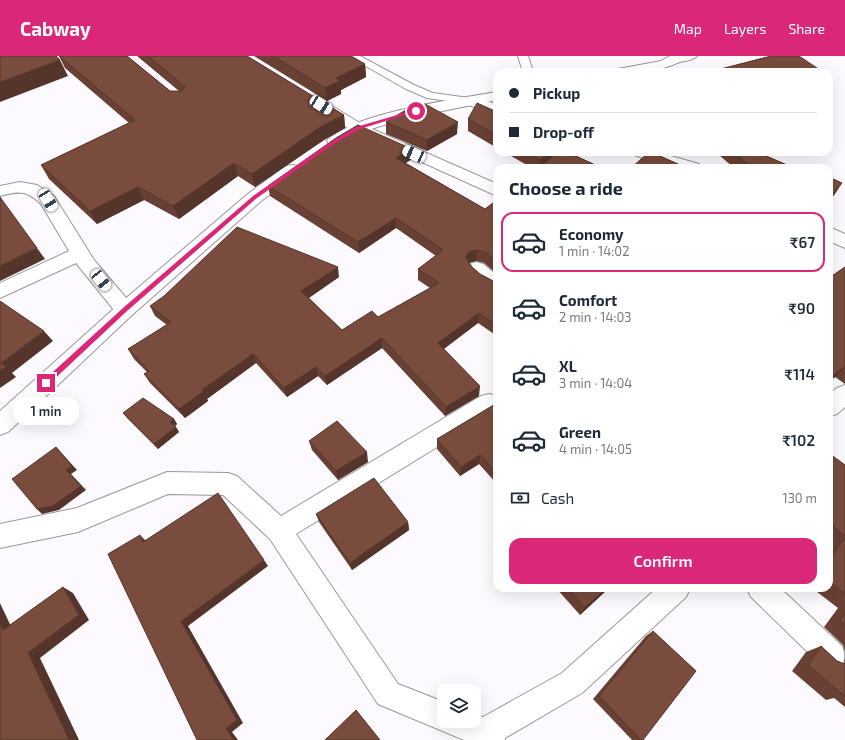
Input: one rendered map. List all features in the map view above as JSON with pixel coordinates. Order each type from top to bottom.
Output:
[{"type":"street","points":[[644,68],[665,64],[680,58]]},
{"type":"street","points":[[305,96],[358,128],[493,190]]},
{"type":"street","points":[[0,425],[125,310],[255,197],[313,156],[358,128],[416,111],[493,97]]},
{"type":"street","points":[[469,101],[493,108]]},
{"type":"street","points":[[653,156],[680,164]]},
{"type":"street","points":[[0,191],[29,187],[48,200],[87,265],[125,310]]},
{"type":"street","points":[[833,235],[845,242]]},
{"type":"street","points":[[0,291],[81,253]]},
{"type":"street","points":[[476,269],[493,282]]},
{"type":"street","points":[[833,404],[845,394]]},
{"type":"street","points":[[279,531],[489,403]]},
{"type":"street","points":[[0,535],[78,520],[167,483],[228,484],[279,531],[388,694],[437,714]]},
{"type":"street","points":[[468,728],[487,737],[572,683],[673,592]]},
{"type":"street","points":[[764,592],[832,656]]},
{"type":"lane","points":[[353,56],[410,87],[431,96],[469,101]]},
{"type":"lane","points":[[523,56],[527,68]]},
{"type":"lane","points":[[680,58],[692,56]]},
{"type":"building","points":[[0,56],[56,56],[60,60],[0,82]]},
{"type":"building","points":[[59,56],[127,56],[170,91],[182,91],[185,87],[148,56],[247,56],[344,115],[322,126],[252,174],[234,163],[173,206],[138,187],[90,211],[41,165],[135,120]]},
{"type":"building","points":[[273,56],[351,56],[365,64],[336,78],[340,81],[325,88]]},
{"type":"building","points":[[771,56],[799,56],[817,68],[724,68]]},
{"type":"building","points":[[477,103],[493,110],[493,133],[468,119]]},
{"type":"building","points":[[425,104],[458,122],[427,140],[386,122],[409,108]]},
{"type":"building","points":[[358,125],[412,149],[396,158],[485,209],[493,203],[493,259],[485,252],[477,250],[469,252],[466,258],[472,267],[480,274],[493,281],[493,323],[479,313],[438,343],[480,386],[446,407],[382,338],[325,376],[316,367],[284,388],[253,354],[202,390],[203,392],[179,409],[144,374],[149,371],[128,349],[171,322],[150,306],[164,296],[237,227],[338,267],[301,291],[342,330],[372,311],[378,317],[439,283],[418,269],[443,250],[396,218],[358,242],[268,186],[336,138]]},
{"type":"building","points":[[534,156],[546,156],[540,160]]},
{"type":"building","points":[[553,156],[576,156],[593,164],[543,164]]},
{"type":"building","points":[[644,156],[660,156],[678,164],[636,164]]},
{"type":"building","points":[[738,156],[766,156],[785,164],[747,164]]},
{"type":"building","points":[[833,179],[842,183],[833,193]]},
{"type":"building","points":[[0,197],[37,248],[0,266]]},
{"type":"building","points":[[845,267],[845,366],[833,376],[833,275]]},
{"type":"building","points":[[0,301],[44,331],[1,363],[6,367],[0,371]]},
{"type":"building","points":[[143,398],[174,419],[170,422],[176,427],[154,444],[123,413]]},
{"type":"building","points":[[493,405],[493,469],[480,455],[461,467],[437,439]]},
{"type":"building","points":[[337,421],[367,452],[336,471],[309,441]]},
{"type":"building","points":[[56,447],[72,466],[66,470],[81,486],[53,506],[37,509],[12,479]]},
{"type":"building","points":[[833,456],[845,465],[845,536],[833,526]]},
{"type":"building","points":[[374,478],[408,522],[350,563],[316,514]]},
{"type":"building","points":[[218,493],[264,560],[181,621],[237,720],[226,729],[234,740],[197,740],[108,554],[140,535],[143,542]]},
{"type":"building","points":[[845,538],[845,594],[833,584],[833,554]]},
{"type":"building","points":[[63,587],[79,615],[28,653],[69,740],[0,740],[0,623],[3,630]]},
{"type":"building","points":[[571,592],[602,592],[585,607]]},
{"type":"building","points":[[845,613],[845,625],[840,620]]},
{"type":"building","points":[[653,631],[696,671],[643,740],[641,740],[599,696]]},
{"type":"building","points":[[821,646],[837,661],[845,664],[845,693],[843,695],[808,665]]},
{"type":"building","points":[[356,710],[380,740],[325,740]]},
{"type":"route","points":[[46,383],[125,310],[219,230],[255,197],[295,168],[358,128],[416,111]]}]
